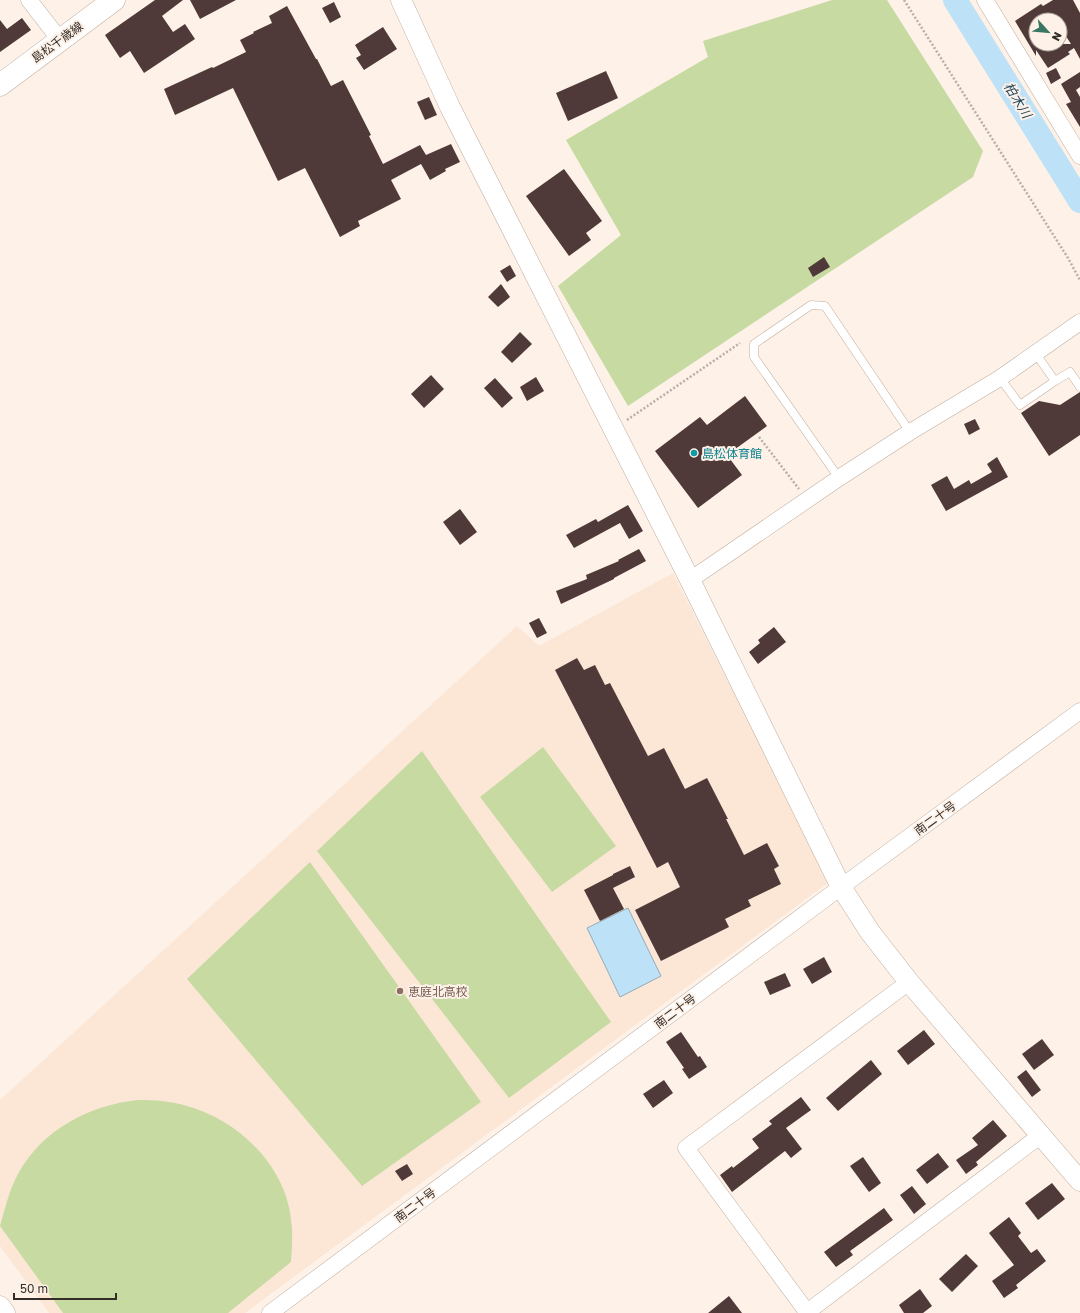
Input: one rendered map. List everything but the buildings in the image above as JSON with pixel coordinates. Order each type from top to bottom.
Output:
[{"type":"main road","name":"島松千歳線","points":[[0,85],[114,0]]},
{"type":"street","points":[[29,0],[60,40]]},
{"type":"street","points":[[400,0],[450,107],[690,580],[842,887],[870,932],[909,982],[1080,1181]]},
{"type":"street","points":[[985,0],[1080,156]]},
{"type":"street","points":[[690,580],[806,499],[910,432],[1000,378],[1080,322]]},
{"type":"street","name":"南二十号","points":[[270,1313],[1080,711]]},
{"type":"street","points":[[909,982],[686,1148],[807,1312],[1041,1135]]},
{"type":"street","points":[[0,1306],[5,1313]]},
{"type":"lane","points":[[839,478],[754,357],[754,344],[811,305],[825,306],[910,432]]},
{"type":"lane","points":[[1036,354],[1055,381]]},
{"type":"lane","points":[[1000,378],[1020,405],[1070,372],[1080,387]]},
{"type":"path","points":[[904,0],[1068,258],[1080,280]]},
{"type":"path","points":[[613,429],[740,343]]},
{"type":"path","points":[[759,437],[806,499]]},
{"type":"shaded area","name":"恵庭北高校","points":[[673,573],[829,882],[245,1313],[49,1313],[0,1246],[0,1100],[517,626],[539,646]]},
{"type":"green space","points":[[832,0],[887,0],[983,151],[973,177],[628,406],[558,286],[621,235],[566,140],[708,57],[703,41]]},
{"type":"green space","points":[[543,747],[616,846],[552,892],[480,797]]},
{"type":"green space","points":[[422,751],[611,1022],[509,1098],[317,851]]},
{"type":"green space","points":[[310,862],[481,1102],[362,1186],[187,979]]},
{"type":"green space","points":[[138,1100],[163,1101],[181,1104],[206,1113],[224,1122],[241,1134],[269,1163],[287,1199],[291,1219],[291,1262],[228,1313],[63,1313],[0,1226],[12,1186],[28,1158],[40,1145],[69,1122],[85,1114],[102,1107]]},
{"type":"water","points":[[628,908],[661,976],[620,997],[587,928]]},
{"type":"waterway","name":"柏木川","points":[[955,0],[1080,201]]},
{"type":"place","name":"島松体育館","points":[[694,453]]},
{"type":"place","name":"恵庭北高校","points":[[400,991]]}]
